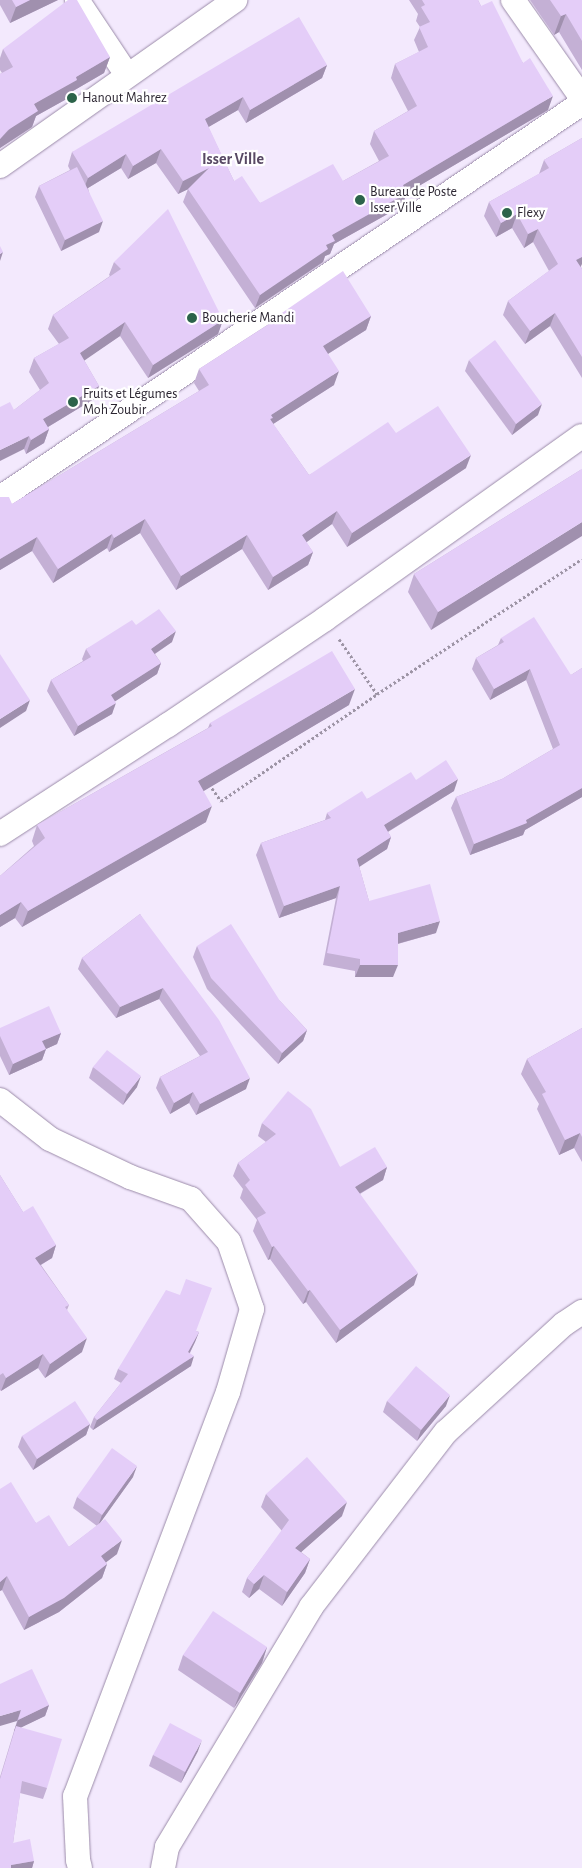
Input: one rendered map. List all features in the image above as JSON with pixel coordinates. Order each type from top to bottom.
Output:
[{"type":"street","points":[[77,0],[127,75]]},
{"type":"street","points":[[513,0],[582,98]]},
{"type":"street","points":[[0,166],[225,3]]},
{"type":"street","points":[[0,498],[582,103]]},
{"type":"street","points":[[0,834],[168,725],[325,618],[582,436]]},
{"type":"street","points":[[0,1100],[50,1139],[130,1177],[191,1199],[229,1242],[252,1310],[228,1392],[75,1796],[80,1868]]},
{"type":"street","points":[[163,1868],[167,1847],[310,1607],[446,1432],[564,1324],[582,1312]]},
{"type":"path","points":[[205,778],[221,801],[377,694],[582,559]]},
{"type":"path","points":[[325,618],[377,694]]},
{"type":"building","points":[[12,0],[30,0],[16,7]]},
{"type":"building","points":[[68,0],[77,0],[110,57],[76,77],[77,80],[34,104],[38,111],[8,130],[0,139],[0,74],[13,67],[3,49]]},
{"type":"building","points":[[422,0],[478,0],[481,6],[492,1],[523,63],[530,58],[553,96],[403,185],[407,193],[332,235],[335,241],[326,245],[328,249],[260,295],[188,189],[209,168],[183,181],[161,149],[133,166],[126,154],[88,178],[72,152],[299,17],[327,65],[250,110],[243,97],[205,119],[234,181],[242,176],[260,203],[333,164],[343,181],[389,156],[374,131],[417,106],[395,64],[428,47],[419,27],[430,22],[421,7],[425,5]]},
{"type":"building","points":[[550,0],[582,0],[582,41],[566,14],[561,16]]},
{"type":"building","points":[[582,138],[582,257],[576,260],[582,269],[582,357],[555,313],[530,331],[508,301],[558,264],[538,229],[528,234],[517,214],[501,223],[489,202],[549,168],[544,160]]},
{"type":"building","points":[[77,167],[103,221],[65,240],[39,186]]},
{"type":"building","points":[[168,209],[223,320],[153,365],[125,322],[80,353],[99,386],[43,419],[49,429],[31,440],[29,436],[0,450],[0,407],[10,402],[14,410],[49,383],[34,358],[69,338],[53,315],[121,269],[114,262]]},
{"type":"building","points":[[343,271],[371,316],[323,346],[339,371],[271,415],[273,418],[270,419],[309,475],[388,422],[396,433],[438,406],[471,455],[352,533],[337,511],[302,535],[313,552],[273,577],[247,535],[181,576],[145,519],[114,538],[112,534],[58,569],[37,537],[0,559],[0,497],[9,497],[12,504],[209,385],[199,369],[277,319],[276,317]]},
{"type":"building","points":[[495,340],[542,404],[516,424],[469,360]]},
{"type":"building","points":[[582,469],[582,522],[438,612],[414,574]]},
{"type":"building","points":[[159,609],[176,631],[151,649],[161,663],[111,695],[116,703],[78,726],[51,680],[91,657],[86,649],[132,620],[136,625]]},
{"type":"building","points":[[534,617],[571,675],[582,668],[582,788],[526,820],[527,823],[474,844],[456,797],[502,779],[560,745],[530,669],[494,689],[476,658],[504,642],[501,638]]},
{"type":"building","points":[[332,651],[355,689],[198,781],[212,806],[28,911],[21,902],[0,915],[0,876],[45,838],[37,825],[212,726],[210,723]]},
{"type":"building","points":[[0,654],[30,700],[0,719]]},
{"type":"building","points":[[446,760],[458,779],[384,825],[391,837],[357,859],[369,901],[430,884],[440,921],[398,933],[398,965],[360,965],[360,959],[327,953],[340,886],[284,906],[261,843],[331,818],[327,813],[362,791],[367,799],[411,772],[416,780]]},
{"type":"building","points":[[140,914],[219,1020],[250,1078],[200,1104],[193,1092],[174,1103],[160,1077],[208,1052],[163,988],[120,1007],[82,958]]},
{"type":"building","points":[[231,924],[280,1001],[307,1030],[282,1053],[211,978],[197,946]]},
{"type":"building","points":[[49,1006],[61,1033],[42,1041],[46,1049],[13,1064],[0,1036],[0,1028]]},
{"type":"building","points":[[582,1028],[582,1137],[580,1133],[565,1140],[542,1094],[546,1092],[527,1059]]},
{"type":"building","points":[[107,1050],[141,1076],[127,1094],[93,1067]]},
{"type":"building","points":[[288,1091],[311,1109],[340,1167],[375,1147],[387,1167],[355,1187],[418,1273],[340,1330],[274,1246],[272,1247],[257,1218],[266,1213],[245,1185],[250,1180],[238,1163],[276,1134],[262,1123]]},
{"type":"building","points":[[0,1175],[23,1212],[33,1206],[56,1245],[35,1258],[69,1305],[65,1307],[87,1338],[50,1364],[43,1354],[6,1378],[3,1373],[0,1375]]},
{"type":"building","points":[[186,1279],[212,1288],[196,1331],[199,1332],[188,1352],[194,1356],[97,1420],[94,1417],[128,1374],[118,1369],[166,1290],[180,1295]]},
{"type":"building","points":[[416,1366],[450,1395],[421,1430],[387,1401]]},
{"type":"building","points":[[75,1401],[90,1424],[37,1459],[22,1436]]},
{"type":"building","points":[[112,1448],[137,1466],[102,1515],[77,1497]]},
{"type":"building","points":[[307,1457],[347,1502],[295,1548],[310,1559],[287,1592],[264,1575],[254,1584],[247,1578],[289,1520],[266,1494]]},
{"type":"building","points":[[11,1482],[36,1523],[49,1515],[69,1547],[105,1519],[122,1540],[101,1556],[107,1564],[64,1598],[29,1617],[7,1576],[0,1582],[0,1489]]},
{"type":"building","points":[[213,1611],[267,1647],[240,1693],[183,1655]]},
{"type":"building","points":[[32,1669],[49,1705],[18,1720],[21,1710],[0,1716],[0,1684]]},
{"type":"building","points":[[170,1723],[202,1740],[185,1772],[153,1755]]},
{"type":"building","points":[[16,1726],[62,1739],[47,1788],[22,1781],[13,1843],[30,1839],[34,1861],[11,1865],[11,1868],[0,1868],[0,1779]]},
{"type":"place","name":"Hanout Mahrez","points":[[72,98]]},
{"type":"place","name":"Bureau de Poste Isser Ville","points":[[360,200]]},
{"type":"place","name":"Flexy","points":[[507,213]]},
{"type":"place","name":"Boucherie Mandi","points":[[192,318]]},
{"type":"place","name":"Fruits et Légumes Moh Zoubir","points":[[73,402]]},
{"type":"district","name":"Isser Ville","points":[[233,159]]}]
